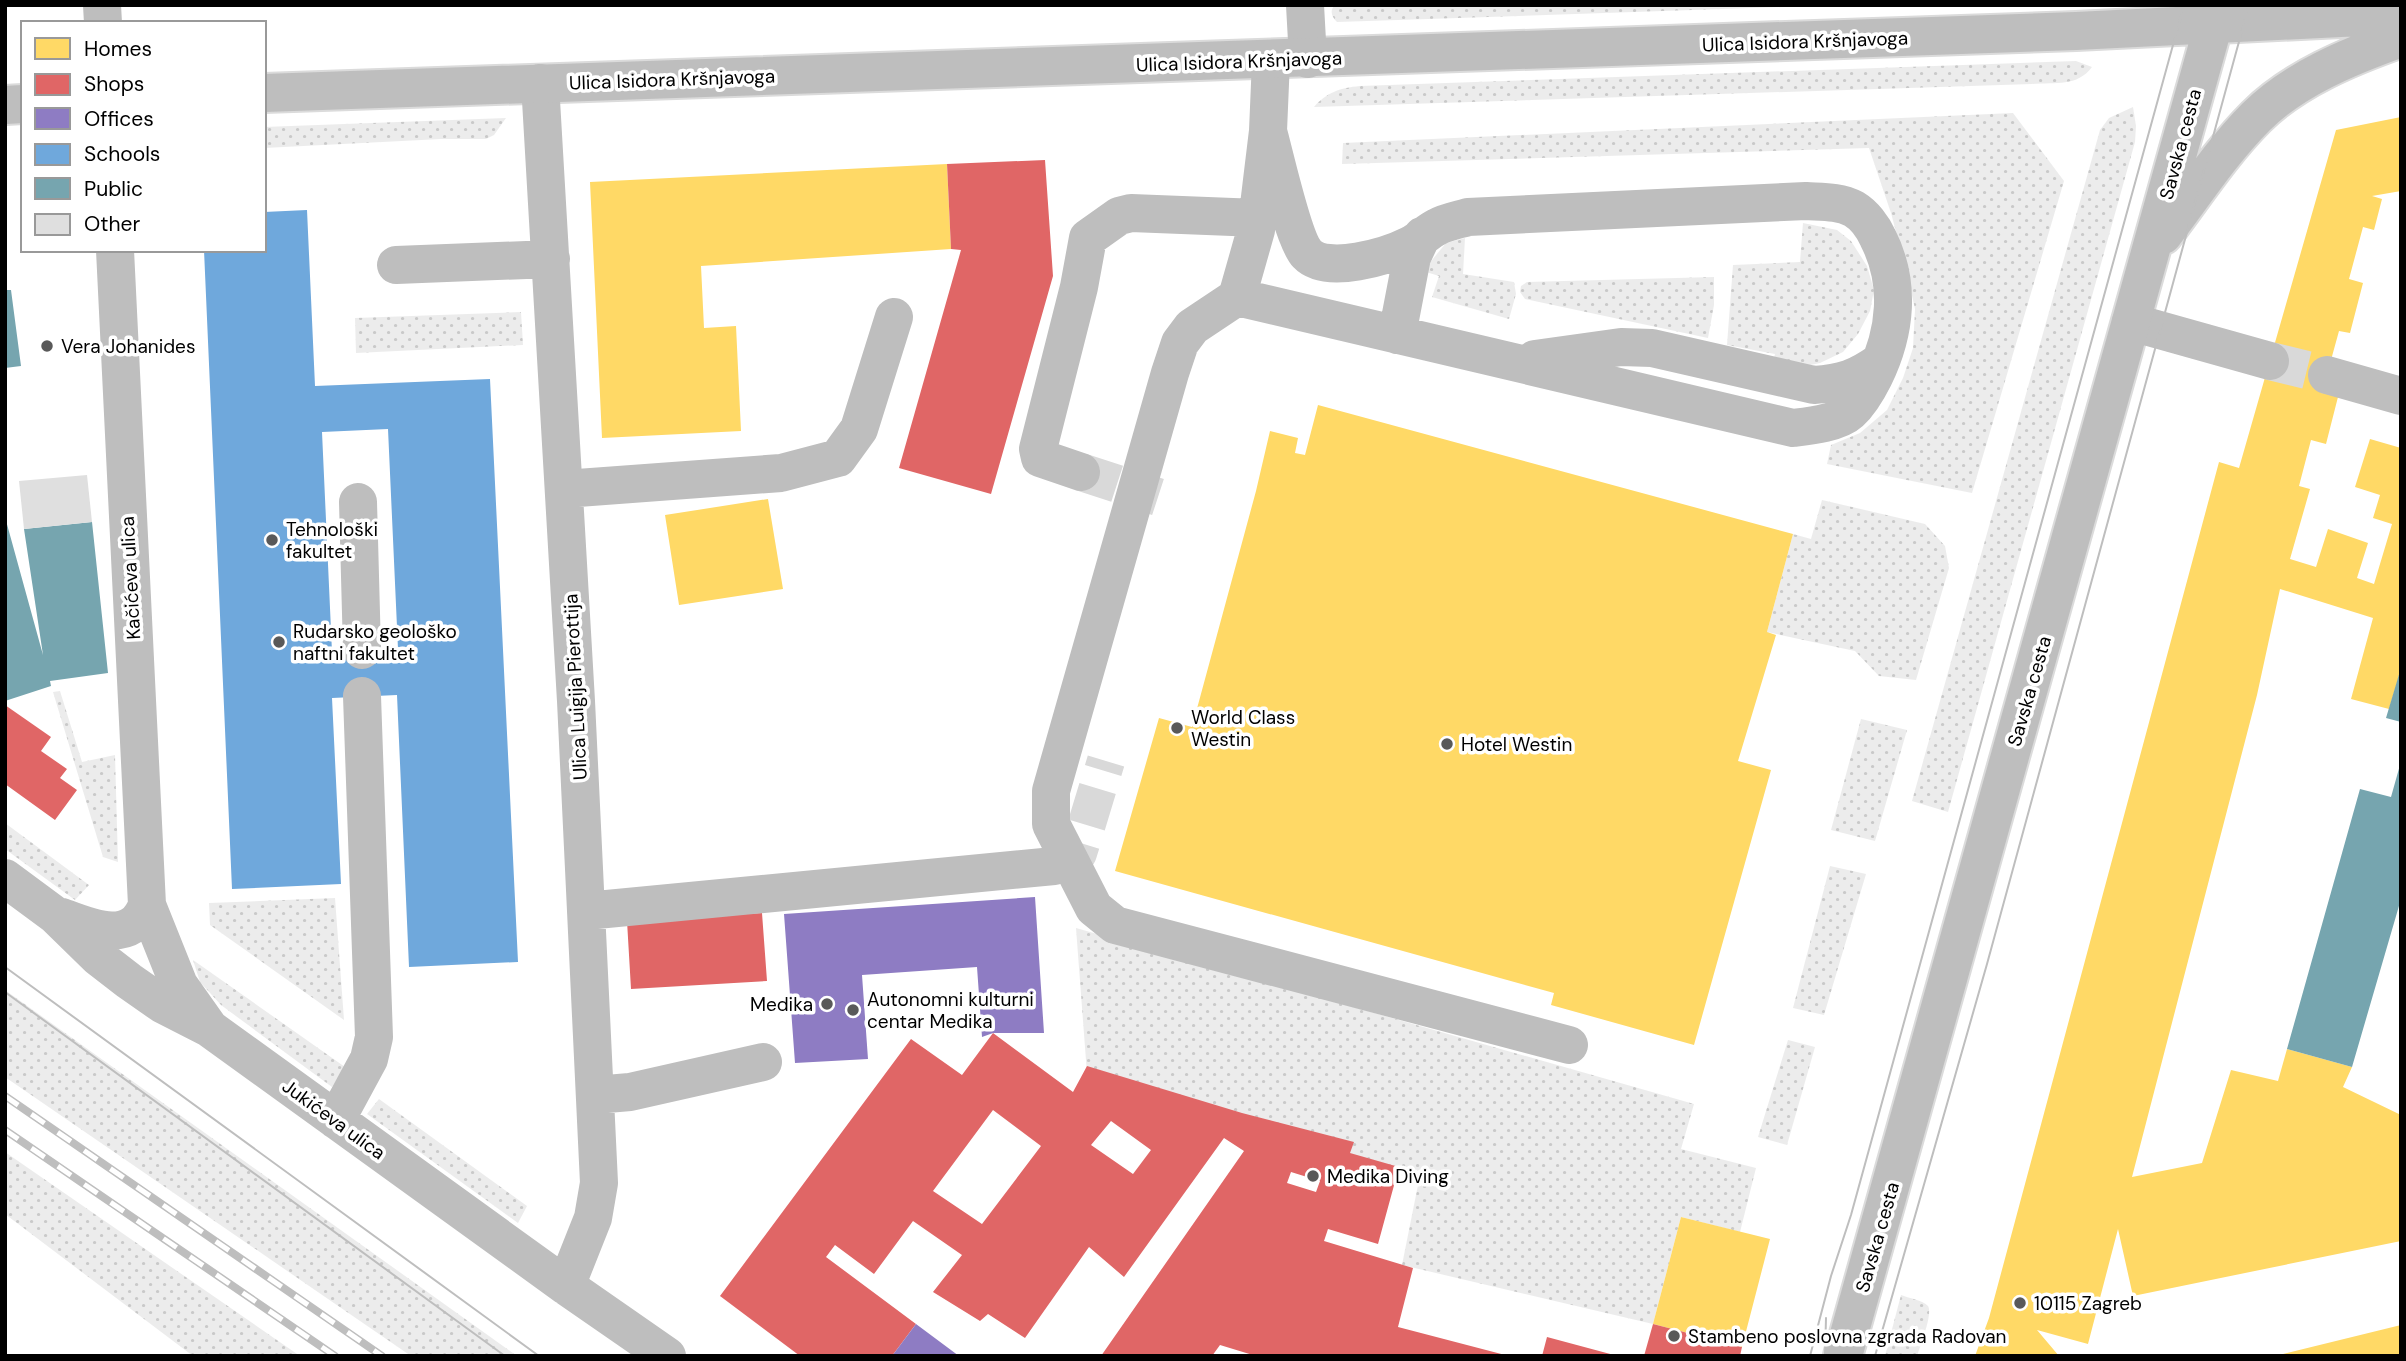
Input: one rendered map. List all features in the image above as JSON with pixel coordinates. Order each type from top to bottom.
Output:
[{"type":"main road","points":[[1305,5],[1268,131],[1258,218],[1237,297],[1192,327],[1180,343],[1051,791],[1051,824],[1094,908],[1115,925],[1569,1045]]},
{"type":"main road","name":"Ulica Isidora Kršnjavoga","points":[[266,93],[1289,60],[2216,15],[2401,15]]},
{"type":"main road","name":"Savska cesta","points":[[1843,1356],[2216,15]]},
{"type":"main road","points":[[2151,252],[2257,115],[2300,83],[2401,38]]},
{"type":"main road","name":"Ulica Luigija Pierottija","points":[[540,83],[564,489],[599,1183],[593,1219],[566,1286]]},
{"type":"main road","points":[[1237,297],[1512,362],[1621,347],[1652,348],[1814,385],[1840,384],[1868,371],[1881,361],[1891,332],[1895,301],[1884,250],[1872,227],[1855,210],[1833,202],[1806,201],[1468,217],[1439,225],[1412,244],[1391,253],[1331,264],[1316,260],[1307,253],[1297,235],[1268,131]]},
{"type":"main road","points":[[1080,472],[1040,458],[1038,449],[1079,287],[1088,237],[1119,216],[1131,213],[1258,218]]},
{"type":"main road","points":[[1396,335],[1412,257],[1422,236]]},
{"type":"main road","name":"Kačićeva ulica","points":[[115,252],[147,905],[179,985],[209,1028]]},
{"type":"main road","points":[[396,264],[551,259]]},
{"type":"main road","points":[[564,489],[781,473],[838,457],[859,429],[894,317]]},
{"type":"main road","points":[[2132,322],[2270,361]]},
{"type":"main road","points":[[2327,375],[2401,396]]},
{"type":"main road","points":[[358,502],[362,650]]},
{"type":"main road","points":[[336,1120],[369,1059],[374,1037],[362,696]]},
{"type":"main road","points":[[586,911],[1054,866]]},
{"type":"main road","name":"Jukićeva ulica","points":[[5,878],[55,915],[98,957],[129,981],[162,1004],[209,1028],[667,1356]]},
{"type":"main road","points":[[55,915],[97,930],[114,931],[128,928],[143,916],[147,905]]},
{"type":"main road","points":[[595,1095],[630,1092],[763,1062]]},
{"type":"shaded area","points":[[1335,5],[1842,5],[1337,22],[1332,14]]},
{"type":"shaded area","points":[[2076,61],[2092,67],[2080,78],[2058,83],[1314,107],[1334,92],[1360,86]]},
{"type":"shaded area","points":[[2133,107],[2135,142],[1948,812],[1912,801],[2100,130],[2109,118]]},
{"type":"shaded area","points":[[2013,113],[2064,181],[1972,493],[1827,464],[1831,445],[1860,433],[1887,410],[1903,378],[1913,348],[1915,309],[1891,213],[1869,148],[1342,164],[1343,143]]},
{"type":"shaded area","points":[[506,118],[494,135],[486,139],[266,148],[266,127]]},
{"type":"shaded area","points":[[1803,223],[1837,230],[1851,241],[1867,266],[1874,290],[1870,311],[1858,334],[1843,352],[1820,363],[1791,369],[1772,365],[1775,354],[1727,345],[1733,265],[1800,262]]},
{"type":"shaded area","points":[[1465,238],[1463,274],[1514,282],[1516,294],[1509,319],[1432,297],[1439,276],[1423,271],[1446,243]]},
{"type":"shaded area","points":[[1714,277],[1714,305],[1708,338],[1525,299],[1520,292],[1521,286],[1527,282]]},
{"type":"shaded area","points":[[521,312],[523,345],[356,353],[355,318]]},
{"type":"shaded area","points":[[1822,500],[1925,524],[1945,546],[1949,568],[1916,680],[1879,676],[1855,651],[1767,632],[1793,534],[1811,539]]},
{"type":"shaded area","points":[[60,691],[82,762],[115,755],[118,862],[103,857],[53,692]]},
{"type":"shaded area","points":[[1861,719],[1907,730],[1875,841],[1831,830]]},
{"type":"shaded area","points":[[5,823],[89,885],[75,900],[5,849]]},
{"type":"shaded area","points":[[1830,866],[1866,874],[1824,1015],[1793,1008]]},
{"type":"shaded area","points":[[335,898],[344,1020],[210,925],[209,903]]},
{"type":"shaded area","points":[[1076,928],[1694,1104],[1681,1149],[1756,1168],[1740,1232],[1681,1217],[1653,1324],[1402,1265],[1419,1180],[1089,1100]]},
{"type":"shaded area","points":[[193,960],[345,1067],[332,1087],[221,1005],[200,982]]},
{"type":"shaded area","points":[[5,990],[517,1356],[411,1356],[5,1077]]},
{"type":"shaded area","points":[[1788,1040],[1815,1047],[1787,1145],[1758,1137]]},
{"type":"shaded area","points":[[379,1099],[527,1206],[518,1223],[367,1114]]},
{"type":"shaded area","points":[[5,1152],[300,1356],[193,1356],[5,1214]]},
{"type":"shaded area","points":[[1901,1295],[1928,1306],[1928,1323],[1917,1356],[1885,1356]]},
{"type":"building: Homes","points":[[2401,117],[2401,191],[2372,196],[2382,199],[2374,230],[2363,227],[2349,279],[2363,283],[2350,333],[2339,331],[2323,389],[2339,393],[2326,444],[2311,440],[2299,486],[2310,489],[2290,559],[2316,567],[2328,529],[2368,543],[2357,578],[2374,584],[2392,524],[2373,518],[2380,495],[2355,487],[2370,439],[2401,448],[2401,669],[2389,709],[2351,699],[2373,618],[2280,589],[2257,695],[2132,1177],[2202,1163],[2231,1070],[2278,1081],[2287,1049],[2352,1067],[2343,1087],[2401,1115],[2401,1241],[2133,1296],[2118,1229],[2088,1344],[2037,1330],[2059,1356],[1975,1356],[1989,1318],[2219,462],[2239,468],[2336,130]]},
{"type":"building: Homes","points":[[947,164],[951,249],[701,266],[704,328],[736,326],[741,431],[602,438],[590,182]]},
{"type":"building: Homes","name":"Hotel Westin","points":[[1318,405],[1793,534],[1767,632],[1776,635],[1738,761],[1771,770],[1694,1045],[1551,1005],[1554,993],[1115,871],[1159,718],[1192,727],[1270,431],[1298,438],[1295,453],[1305,455]]},
{"type":"building: Homes","points":[[768,499],[783,589],[679,605],[665,515]]},
{"type":"building: Homes","points":[[1681,1217],[1770,1239],[1742,1347],[1653,1324]]},
{"type":"building: Homes","points":[[2401,1325],[2401,1356],[2279,1355]]},
{"type":"building: Shops","points":[[1045,160],[1053,276],[991,494],[899,468],[961,250],[951,249],[947,164]]},
{"type":"building: Shops","points":[[5,705],[51,737],[41,751],[67,769],[60,778],[77,790],[55,820],[5,784]]},
{"type":"building: Shops","points":[[762,913],[767,981],[631,989],[627,921]]},
{"type":"building: Shops","points":[[993,1033],[1073,1092],[1087,1066],[1242,1113],[1354,1142],[1350,1153],[1399,1167],[1378,1244],[1328,1229],[1324,1241],[1413,1268],[1398,1327],[1509,1356],[1256,1356],[1220,1345],[1212,1356],[1101,1356],[1244,1151],[1224,1138],[1124,1277],[1089,1247],[1025,1338],[988,1314],[980,1321],[933,1292],[962,1255],[913,1221],[874,1274],[835,1245],[826,1257],[916,1324],[892,1356],[800,1356],[720,1296],[911,1039],[962,1075]],"holes":[[[993,1110],[1041,1146],[982,1224],[933,1191]],[[1111,1121],[1151,1150],[1133,1174],[1091,1145]],[[1291,1172],[1320,1181],[1316,1192],[1287,1183]]]},
{"type":"building: Shops","name":"Stambeno poslovna zgrada Radovan","points":[[1653,1324],[1742,1347],[1740,1356],[1644,1356]]},
{"type":"building: Shops","points":[[1547,1337],[1614,1355],[1614,1356],[1542,1356]]},
{"type":"building: Offices","name":"Medika","points":[[1035,897],[1044,1033],[993,1033],[982,1037],[977,967],[862,975],[868,1059],[795,1063],[784,914]]},
{"type":"building: Offices","points":[[916,1324],[959,1356],[892,1356]]},
{"type":"building: Schools","name":"Tehnološki fakultet","points":[[307,210],[315,386],[490,379],[518,962],[409,967],[397,695],[332,698],[341,884],[232,889],[204,252],[266,252],[266,212]],"holes":[[[388,429],[398,649],[332,652],[322,432]]]},
{"type":"building: Public","points":[[5,290],[11,290],[21,366],[5,368]]},
{"type":"building: Public","points":[[5,517],[43,655],[24,529],[92,522],[108,673],[50,681],[51,686],[5,701]]},
{"type":"building: Public","points":[[2401,671],[2401,722],[2386,718]]},
{"type":"building: Public","points":[[2400,765],[2401,899],[2352,1067],[2287,1049],[2360,789],[2391,797]]},
{"type":"building: Other","points":[[87,475],[92,522],[24,529],[19,481]]},
{"type":"tunnel","points":[[2270,361],[2327,375]]},
{"type":"tunnel","points":[[1081,472],[1158,497]]},
{"type":"tunnel","points":[[1054,866],[1068,861],[1078,853],[1106,761]]},
{"type":"tram line","points":[[1810,1356],[2184,5]]},
{"type":"tram line","points":[[1875,1356],[1987,964],[2249,5]]},
{"type":"tram line","points":[[5,967],[539,1356]]},
{"type":"tram line","points":[[5,992],[505,1356]]},
{"type":"tram line","points":[[1825,1356],[1826,1318]]},
{"type":"railway","points":[[5,1096],[382,1356]]},
{"type":"railway","points":[[5,1130],[335,1356]]},
{"type":"place","name":"Vera Johanides","points":[[47,346]]},
{"type":"place","name":"Tehnološki fakultet","points":[[272,540]]},
{"type":"place","name":"Rudarsko geološko naftni fakultet","points":[[279,642]]},
{"type":"place","name":"World Class Westin","points":[[1177,728]]},
{"type":"place","name":"Hotel Westin","points":[[1447,744]]},
{"type":"place","name":"Medika","points":[[827,1004]]},
{"type":"place","name":"Autonomni kulturni centar Medika","points":[[853,1010]]},
{"type":"place","name":"Medika Diving","points":[[1313,1176]]},
{"type":"place","name":"10115 Zagreb","points":[[2020,1303]]},
{"type":"place","name":"Stambeno poslovna zgrada Radovan","points":[[1674,1336]]}]
